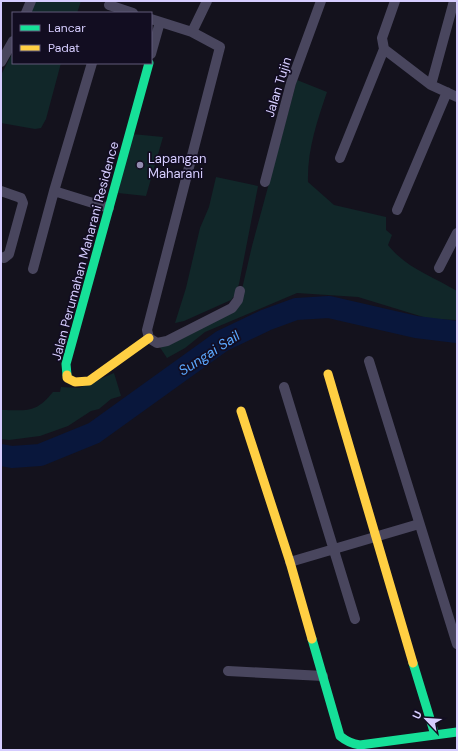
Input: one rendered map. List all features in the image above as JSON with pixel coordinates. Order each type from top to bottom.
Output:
[{"type":"street","points":[[26,12],[31,1]]},
{"type":"street","points":[[192,32],[207,1]]},
{"type":"street","name":"Jalan Tujin","points":[[265,182],[291,83],[321,1]]},
{"type":"street","points":[[340,158],[384,49],[382,38],[395,1]]},
{"type":"street","points":[[430,85],[454,1]]},
{"type":"street","points":[[109,6],[130,12]]},
{"type":"street","points":[[152,46],[155,21],[192,32],[220,47],[147,330],[149,338],[157,343],[167,341],[232,308],[238,300],[240,291]]},
{"type":"street","points":[[1,62],[12,43]]},
{"type":"street","points":[[384,49],[430,85],[457,97]]},
{"type":"street","points":[[33,269],[92,64]]},
{"type":"street","name":"Jalan Perumahan Maharani Residence","points":[[149,64],[66,364],[67,378],[74,382],[89,381],[149,338]]},
{"type":"street","points":[[397,210],[447,92]]},
{"type":"street","points":[[1,191],[20,198],[23,203],[9,254],[4,258],[1,257]]},
{"type":"street","points":[[54,192],[109,208]]},
{"type":"street","points":[[439,268],[457,234]]},
{"type":"street","points":[[369,362],[457,644]]},
{"type":"street","points":[[328,374],[435,735]]},
{"type":"street","points":[[284,387],[355,619]]},
{"type":"street","points":[[241,411],[290,562],[340,736],[344,740],[355,745],[360,745],[457,732]]},
{"type":"street","points":[[290,562],[419,524]]},
{"type":"street","points":[[228,671],[323,676]]},
{"type":"green space","points":[[35,1],[81,1],[77,12],[31,12]]},
{"type":"green space","points":[[12,54],[12,64],[61,64],[46,119],[41,128],[35,129],[1,123],[1,75]]},
{"type":"green space","points":[[297,80],[327,92],[316,125],[311,148],[308,182],[334,205],[386,217],[386,230],[392,235],[388,245],[395,253],[411,266],[457,291],[457,320],[430,319],[358,297],[297,293],[205,332],[185,348],[167,358],[159,346],[239,302],[252,246]]},
{"type":"green space","name":"Lapangan Maharani","points":[[132,134],[163,137],[146,196],[118,193]]},
{"type":"green space","points":[[216,177],[258,186],[239,284],[235,295],[231,300],[184,321],[175,323],[186,288],[200,228],[209,207]]},
{"type":"green space","points":[[114,373],[121,396],[111,399],[99,409],[91,411],[68,426],[40,436],[9,440],[1,439],[1,410],[30,409],[41,404],[53,392],[60,392],[61,387],[79,388]]},
{"type":"waterway","name":"Sungai Sail","points":[[1,455],[12,457],[40,455],[94,433],[222,341],[266,320],[296,309],[329,307],[416,327],[457,332]]},
{"type":"traffic: fast","points":[[67,375],[66,364],[149,64]]},
{"type":"traffic: fast","points":[[312,639],[340,736],[352,743],[360,745],[457,732]]},
{"type":"traffic: fast","points":[[413,663],[435,735]]},
{"type":"traffic: slow","points":[[67,375],[67,378],[75,382],[89,381],[149,338]]},
{"type":"traffic: slow","points":[[328,374],[413,663]]},
{"type":"traffic: slow","points":[[241,411],[290,562],[312,639]]},
{"type":"place","name":"Lapangan Maharani","points":[[140,165]]}]
